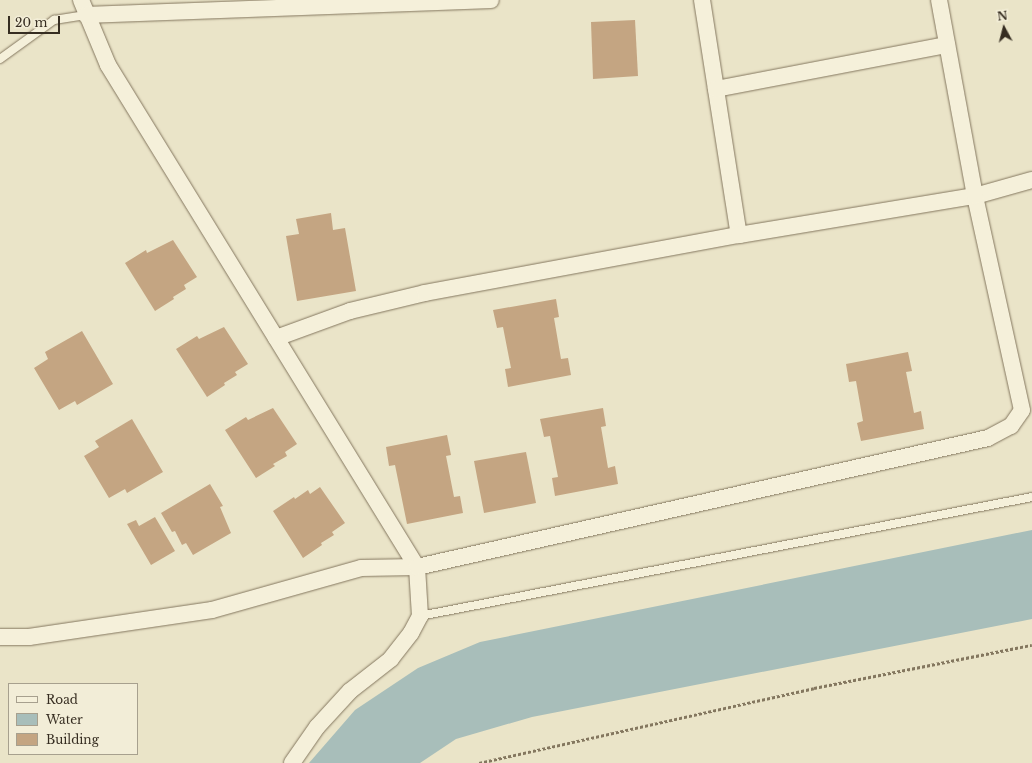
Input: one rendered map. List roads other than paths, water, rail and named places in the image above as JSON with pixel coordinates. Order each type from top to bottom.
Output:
[{"type":"street","points":[[292,763],[317,727],[350,691],[391,659],[411,633],[420,616],[417,567],[108,65],[83,8],[491,0]]},
{"type":"street","points":[[702,0],[739,235]]},
{"type":"street","points":[[0,637],[29,637],[212,610],[361,568],[417,567],[988,438],[1011,426],[1022,410],[975,196],[939,0]]},
{"type":"street","points":[[716,89],[947,45]]},
{"type":"street","points":[[276,338],[350,312],[425,293],[739,235],[975,196],[1032,180]]},
{"type":"lane","points":[[0,59],[54,20],[83,8]]},
{"type":"lane","points":[[420,616],[1032,497]]},
{"type":"water","points":[[1032,530],[1032,619],[532,717],[456,739],[420,763],[309,763],[355,710],[418,668],[480,642]]}]
